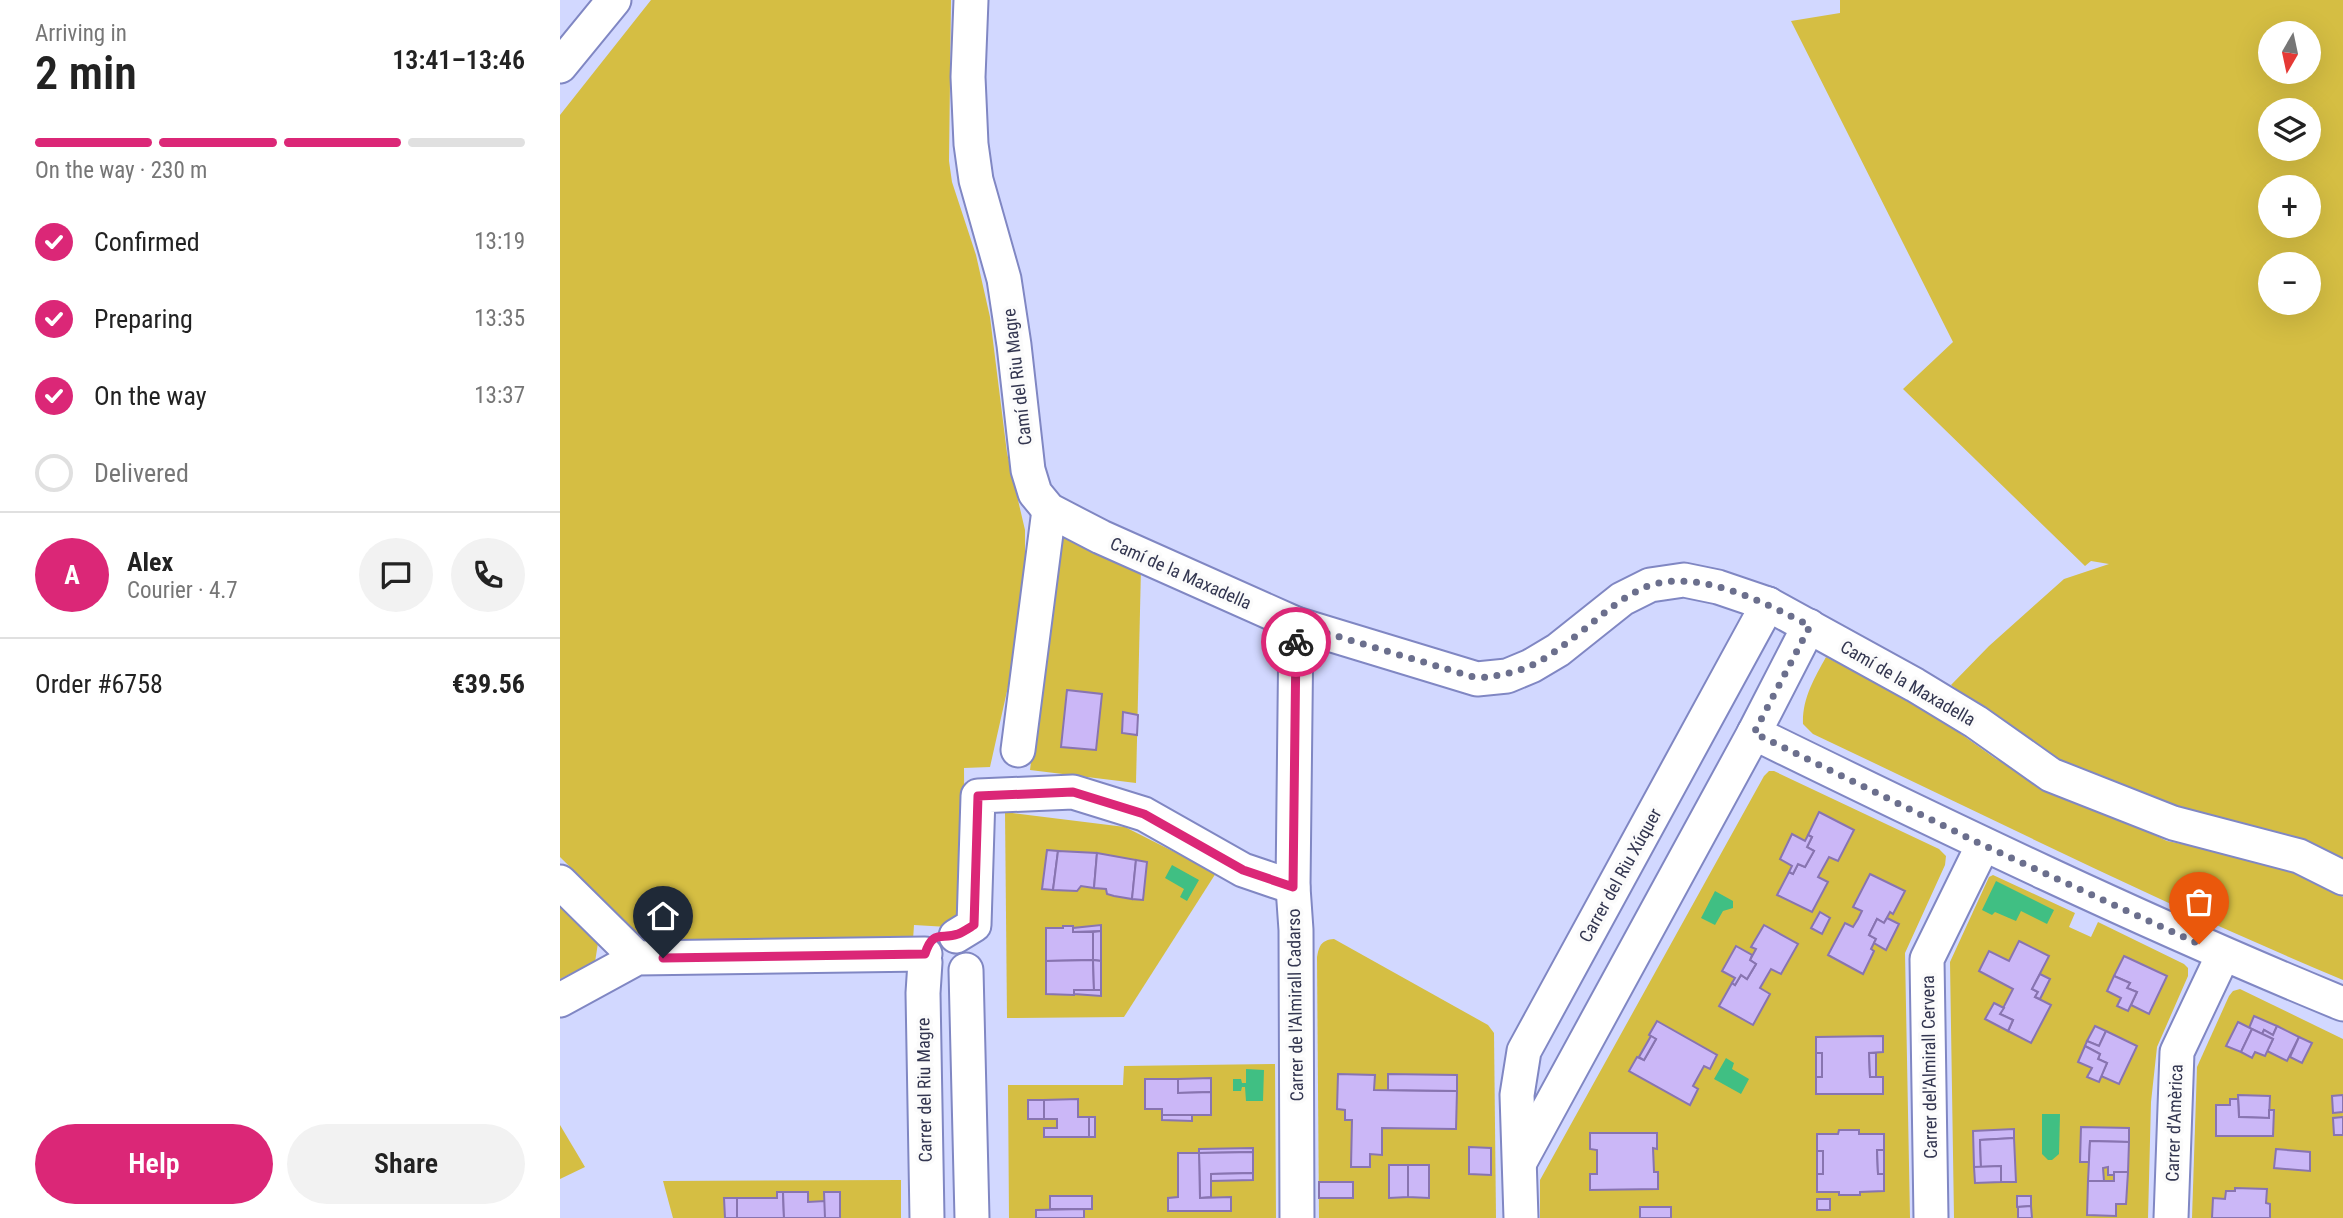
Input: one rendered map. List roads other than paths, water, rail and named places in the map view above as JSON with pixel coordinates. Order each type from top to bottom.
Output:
[{"type":"street","points":[[560,66],[614,0]]},
{"type":"street","name":"Camí del Riu Magre","points":[[971,0],[968,77],[971,144],[976,180],[1004,279],[1028,470],[1035,493],[1049,510]]},
{"type":"street","points":[[1018,750],[1049,510]]},
{"type":"street","name":"Camí de la Maxadella","points":[[1049,510],[1101,537],[1296,624],[1477,678],[1507,676],[1531,667],[1558,650],[1622,599],[1650,585],[1684,580],[1718,587],[1768,604],[1810,626],[1976,722],[2051,775],[2173,823],[2299,856],[2343,878]]},
{"type":"street","name":"Carrer del Riu Xúquer","points":[[1521,1218],[1517,1095],[1524,1051],[1768,604]]},
{"type":"street","name":"Carrer de l'Almirall Cadarso","points":[[1296,624],[1293,887],[1296,930],[1297,1218]]},
{"type":"street","name":"Carrer del Riu Xúquer","points":[[1521,1160],[1810,626]]},
{"type":"street","points":[[1754,733],[1983,845],[2223,955],[2343,1004]]},
{"type":"street","points":[[956,936],[974,925],[978,796],[1073,792],[1144,814],[1243,870],[1293,887]]},
{"type":"street","name":"Carrer del'Almirall Cervera","points":[[1931,1218],[1927,960],[1983,845]]},
{"type":"street","points":[[560,882],[637,958]]},
{"type":"street","points":[[967,970],[952,980],[934,976],[925,958],[932,940],[941,935],[956,936],[962,939],[969,949],[970,962],[967,970],[972,1218]]},
{"type":"street","name":"Carrer d'Amèrica","points":[[2171,1218],[2177,1052],[2223,955]]},
{"type":"street","points":[[560,1000],[637,958],[925,958]]},
{"type":"street","name":"Carrer del Riu Magre","points":[[925,958],[923,993],[927,1218]]}]
